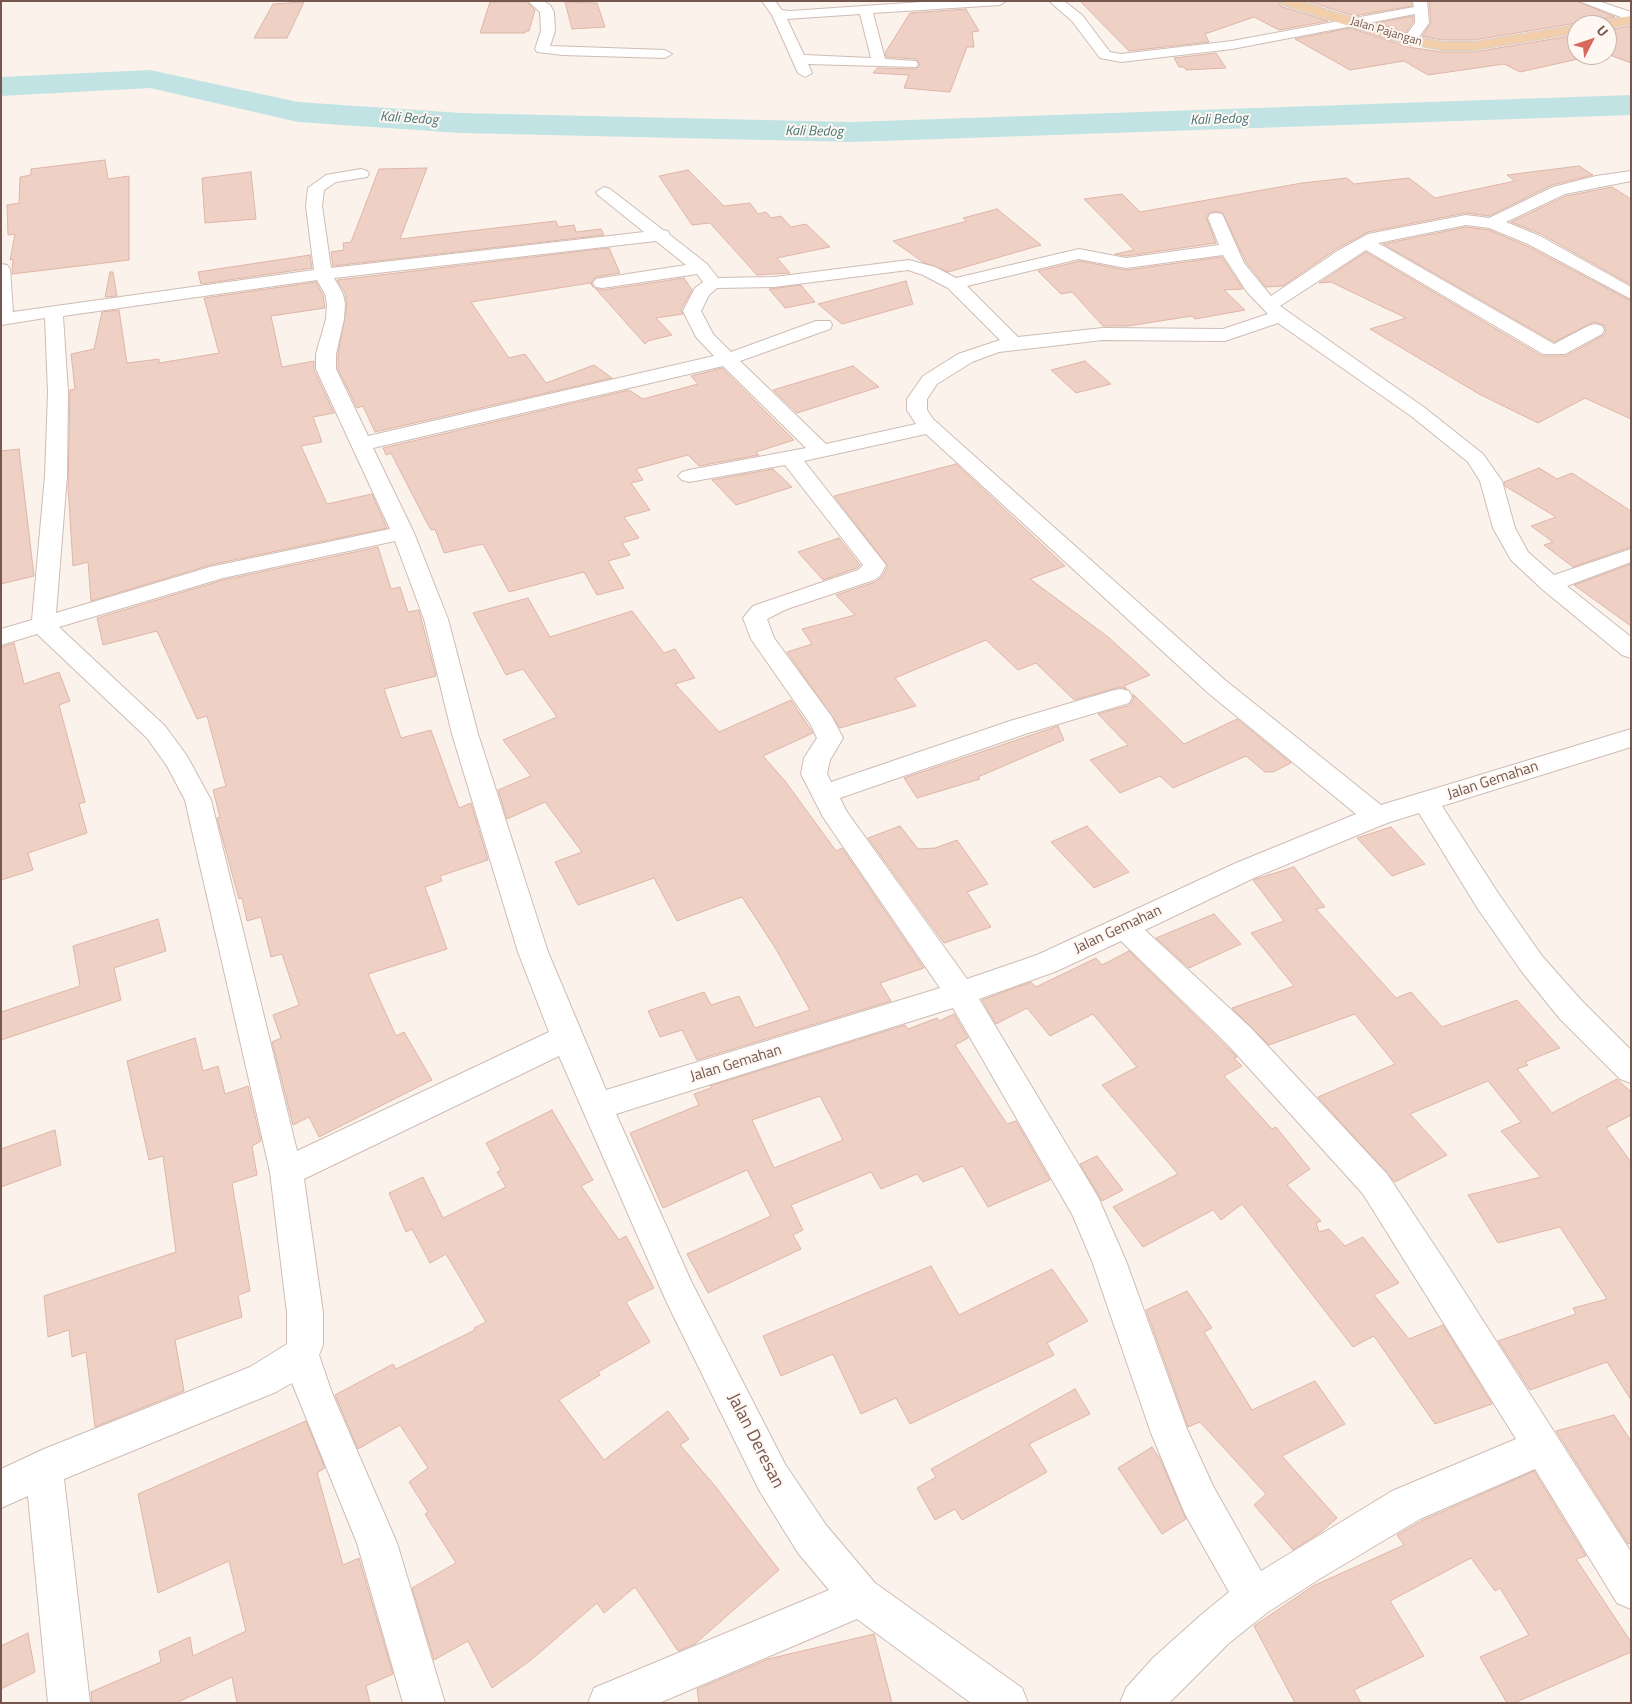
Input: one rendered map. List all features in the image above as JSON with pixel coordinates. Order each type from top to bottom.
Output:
[{"type":"main road","name":"Jalan Pajangan","points":[[1286,1],[1409,41],[1429,45],[1463,47],[1567,31]]},
{"type":"main road","points":[[1617,21],[1631,18]]},
{"type":"street","points":[[534,1],[547,12],[548,31],[542,49],[665,54]]},
{"type":"street","points":[[768,1],[778,14],[797,59],[805,72]]},
{"type":"street","points":[[778,14],[866,11],[1000,1]]},
{"type":"street","points":[[1055,1],[1077,18],[1104,55],[1116,57],[1195,51],[1352,22],[1421,5],[1420,28],[1409,41]]},
{"type":"street","points":[[1333,15],[1394,1]]},
{"type":"street","points":[[1585,1],[1631,18]]},
{"type":"street","points":[[866,11],[879,62]]},
{"type":"street","points":[[797,59],[911,64]]},
{"type":"street","name":"Jalan Deresan","points":[[361,174],[332,178],[316,188],[314,206],[323,274],[334,294],[336,304],[335,319],[326,354],[326,369],[403,532],[436,619],[465,734],[533,952],[567,1038],[679,1292],[772,1478],[812,1539],[861,1596],[933,1651],[1007,1703]]},
{"type":"street","points":[[1492,223],[1535,200],[1559,190],[1596,181],[1631,176]]},
{"type":"street","points":[[604,192],[662,235],[701,268],[714,283]]},
{"type":"street","points":[[1216,218],[1228,248],[1253,288],[1274,310],[1418,412],[1476,458],[1491,481],[1504,528],[1511,544],[1526,562],[1550,584],[1631,650]]},
{"type":"street","points":[[1377,816],[1216,686],[930,427],[917,410],[917,399],[926,384],[965,358],[986,349],[1013,343],[1103,334],[1225,335],[1274,310],[1365,242],[1395,232],[1457,221],[1476,220],[1492,223],[1534,240],[1631,294]]},
{"type":"street","points":[[1,269],[3,319],[323,274],[662,235]]},
{"type":"street","points":[[1365,242],[1548,349],[1558,350],[1595,330]]},
{"type":"street","points":[[954,284],[1079,254],[1126,263],[1228,248]]},
{"type":"street","points":[[820,451],[705,337],[692,311],[701,292],[714,283],[774,282],[909,265],[929,271],[954,284],[1013,343]]},
{"type":"street","points":[[602,283],[701,268]]},
{"type":"street","points":[[43,626],[56,476],[58,392],[54,312]]},
{"type":"street","points":[[362,444],[728,359],[823,325]]},
{"type":"street","points":[[689,476],[790,458],[930,427]]},
{"type":"street","points":[[790,458],[875,565],[872,571],[866,574],[779,604],[761,612],[755,618],[763,639],[823,723],[830,738],[827,746],[817,758],[814,774],[836,817],[960,993],[1086,1208],[1109,1261],[1170,1433],[1200,1500],[1254,1598]]},
{"type":"street","points":[[1,637],[43,626],[120,600],[218,572],[403,532]]},
{"type":"street","points":[[1550,584],[1629,555]]},
{"type":"street","points":[[1,1488],[44,1468],[263,1380],[301,1355],[305,1345],[305,1313],[286,1172],[198,800],[178,762],[156,732],[43,626]]},
{"type":"street","points":[[824,794],[1019,728],[1120,697]]},
{"type":"street","name":"Jalan Gemahan","points":[[598,1106],[910,1011],[1047,963],[1246,870],[1377,816],[1631,738]]},
{"type":"street","points":[[1426,802],[1488,902],[1532,964],[1572,1010],[1631,1070]]},
{"type":"street","points":[[1124,927],[1240,1037],[1375,1184],[1631,1588]]},
{"type":"street","points":[[286,1172],[567,1038]]},
{"type":"street","points":[[301,1355],[314,1394],[377,1543],[424,1703]]},
{"type":"street","points":[[1141,1703],[1168,1673],[1208,1635],[1254,1598],[1383,1517],[1438,1490],[1543,1447]]},
{"type":"street","points":[[44,1468],[69,1703]]},
{"type":"street","points":[[609,1703],[861,1596]]},
{"type":"building","points":[[1080,1],[1278,1],[1280,6],[1328,21],[1279,30],[1254,17],[1205,34],[1209,42],[1129,51]]},
{"type":"building","points":[[1307,1],[1411,1],[1412,6],[1354,16]]},
{"type":"building","points":[[1429,1],[1577,1],[1610,15],[1567,15],[1567,25],[1474,40],[1442,40],[1422,36],[1431,23]]},
{"type":"building","points":[[304,2],[287,38],[254,38],[273,4]]},
{"type":"building","points":[[490,2],[527,2],[535,10],[529,31],[525,31],[525,33],[480,33]]},
{"type":"building","points":[[565,2],[597,3],[605,27],[572,29]]},
{"type":"building","points":[[966,9],[979,31],[972,32],[974,47],[967,47],[950,92],[904,88],[909,75],[873,73],[877,68],[916,69],[920,65],[916,59],[886,57],[885,53],[910,13]]},
{"type":"building","points":[[1413,16],[1413,22],[1406,33],[1376,23]]},
{"type":"building","points":[[1631,26],[1631,63],[1617,58],[1617,28]]},
{"type":"building","points":[[1350,28],[1408,47],[1442,52],[1474,52],[1567,37],[1567,61],[1520,72],[1504,64],[1428,75],[1404,61],[1350,70],[1295,39]]},
{"type":"building","points":[[1216,53],[1226,68],[1186,70],[1184,67],[1179,67],[1174,58]]},
{"type":"building","points":[[105,160],[108,179],[129,176],[129,260],[12,274],[13,259],[10,260],[15,234],[8,235],[7,205],[19,203],[20,177],[31,175],[31,169]]},
{"type":"building","points":[[1579,166],[1593,175],[1552,185],[1489,216],[1466,213],[1368,232],[1338,248],[1283,286],[1266,287],[1246,262],[1222,212],[1210,212],[1206,217],[1216,243],[1126,256],[1115,254],[1134,250],[1084,199],[1122,194],[1140,212],[1302,183],[1347,178],[1354,184],[1409,178],[1435,198],[1515,181],[1507,175]]},
{"type":"building","points":[[427,168],[400,239],[556,221],[558,227],[574,225],[576,232],[601,229],[604,235],[333,266],[331,252],[344,250],[343,243],[351,242],[379,169]]},
{"type":"building","points":[[688,170],[724,206],[750,203],[758,214],[766,212],[771,218],[781,216],[791,227],[806,224],[830,247],[777,258],[790,273],[757,275],[710,223],[692,225],[659,176]]},
{"type":"building","points":[[251,172],[256,219],[205,223],[202,178]]},
{"type":"building","points":[[1612,187],[1631,199],[1631,285],[1541,234],[1511,222],[1566,196]]},
{"type":"building","points":[[997,209],[1041,245],[948,272],[923,262],[893,241],[967,221],[963,218]]},
{"type":"building","points":[[1466,227],[1489,230],[1527,246],[1631,301],[1631,419],[1585,398],[1538,423],[1479,394],[1370,329],[1406,318],[1331,282],[1319,283],[1366,252],[1542,356],[1566,356],[1604,335],[1606,331],[1604,325],[1594,322],[1554,342],[1383,244]]},
{"type":"building","points":[[609,248],[620,273],[596,277],[591,283],[594,288],[590,283],[471,302],[509,358],[525,354],[546,383],[594,365],[612,378],[375,432],[363,406],[357,408],[338,369],[338,354],[347,304],[345,293],[337,280]]},
{"type":"building","points":[[310,255],[312,268],[201,284],[198,272]]},
{"type":"building","points":[[1222,257],[1243,289],[1224,290],[1245,310],[1195,319],[1192,316],[1128,326],[1103,326],[1072,292],[1061,294],[1038,271],[1080,261],[1126,270]]},
{"type":"building","points":[[110,272],[113,272],[117,296],[105,297]]},
{"type":"building","points":[[684,278],[692,290],[681,310],[683,314],[656,318],[672,335],[648,341],[645,344],[595,288],[602,290]]},
{"type":"building","points":[[906,281],[913,304],[842,324],[818,304]]},
{"type":"building","points":[[316,282],[323,295],[325,308],[271,316],[282,367],[314,361],[314,370],[334,413],[313,417],[322,442],[301,446],[327,504],[372,494],[387,528],[210,565],[91,601],[88,562],[73,566],[68,486],[70,390],[75,389],[71,354],[94,349],[102,312],[119,310],[127,363],[159,359],[159,363],[219,353],[204,298]]},
{"type":"building","points":[[801,285],[815,302],[785,308],[769,289]]},
{"type":"building","points":[[1085,361],[1111,384],[1076,393],[1051,370]]},
{"type":"building","points":[[853,366],[879,387],[797,413],[773,390]]},
{"type":"building","points":[[722,368],[794,440],[756,452],[759,455],[699,466],[688,455],[636,469],[643,480],[631,483],[650,510],[624,517],[639,538],[622,543],[630,555],[608,561],[624,588],[597,595],[584,572],[509,592],[483,544],[444,553],[435,529],[431,530],[391,453],[386,455],[383,448],[629,390],[643,399],[698,384],[691,376]]},
{"type":"building","points":[[19,449],[34,576],[1,584],[1,451]]},
{"type":"building","points":[[956,464],[1065,566],[1030,579],[1108,637],[1150,675],[1124,686],[1127,689],[1120,687],[1074,700],[1036,663],[1018,670],[986,640],[895,678],[916,706],[840,728],[787,652],[812,644],[802,629],[855,615],[836,595],[875,582],[882,577],[888,566],[834,496]]},
{"type":"building","points":[[1539,468],[1557,479],[1572,473],[1631,511],[1631,547],[1573,567],[1544,545],[1553,542],[1531,526],[1556,517],[1505,486],[1504,482]]},
{"type":"building","points":[[773,469],[792,487],[736,505],[712,480]]},
{"type":"building","points":[[839,538],[860,565],[857,568],[823,580],[798,552]]},
{"type":"building","points":[[378,547],[391,589],[400,587],[408,612],[419,610],[436,676],[384,689],[401,738],[431,730],[459,808],[471,803],[488,860],[440,876],[442,881],[425,887],[447,949],[368,974],[396,1036],[404,1032],[432,1080],[319,1137],[309,1117],[293,1125],[272,1042],[281,1038],[273,1015],[299,1005],[282,954],[271,957],[261,917],[247,921],[242,898],[239,899],[217,818],[220,817],[213,790],[226,786],[207,716],[197,719],[157,631],[103,645],[97,618],[223,580]]},
{"type":"building","points":[[1631,564],[1631,626],[1574,585]]},
{"type":"building","points":[[528,598],[550,637],[632,611],[664,653],[675,649],[695,678],[675,684],[719,732],[791,700],[813,733],[763,756],[785,781],[836,851],[842,848],[924,968],[880,983],[891,1001],[697,1060],[682,1030],[660,1037],[648,1011],[704,992],[711,1005],[739,996],[755,1028],[810,1010],[776,949],[742,897],[677,921],[654,878],[578,905],[555,862],[582,852],[545,802],[507,819],[498,790],[531,776],[503,740],[557,717],[523,669],[506,675],[473,613]]},
{"type":"building","points":[[14,643],[24,684],[59,672],[70,701],[59,705],[85,802],[79,804],[87,833],[28,853],[33,870],[1,880],[1,647]]},
{"type":"building","points":[[1133,694],[1184,744],[1237,719],[1291,763],[1273,772],[1265,772],[1246,756],[1173,788],[1160,776],[1120,793],[1090,760],[1128,745],[1098,714],[1130,705],[1134,698]]},
{"type":"building","points":[[1058,726],[1064,740],[978,777],[980,779],[917,798],[904,778]]},
{"type":"building","points":[[900,826],[918,849],[935,848],[957,840],[988,884],[967,892],[991,927],[944,943],[868,838]]},
{"type":"building","points":[[1087,826],[1129,872],[1094,888],[1051,842]]},
{"type":"building","points":[[1391,827],[1425,864],[1392,876],[1357,838]]},
{"type":"building","points":[[1294,867],[1325,907],[1316,909],[1396,998],[1411,992],[1442,1027],[1517,1000],[1560,1048],[1525,1062],[1528,1065],[1517,1069],[1552,1113],[1617,1079],[1631,1092],[1631,1115],[1606,1128],[1631,1162],[1631,1400],[1607,1362],[1530,1390],[1498,1341],[1576,1314],[1573,1308],[1607,1299],[1560,1227],[1498,1243],[1468,1195],[1541,1177],[1501,1131],[1521,1122],[1488,1081],[1410,1114],[1447,1155],[1395,1182],[1318,1097],[1395,1064],[1355,1014],[1269,1045],[1232,1008],[1294,986],[1251,933],[1284,921],[1253,880]]},
{"type":"building","points":[[1214,914],[1241,944],[1189,968],[1156,938]]},
{"type":"building","points":[[158,919],[166,951],[114,968],[121,1000],[1,1040],[1,1012],[80,986],[73,946]]},
{"type":"building","points":[[1129,951],[1237,1057],[1234,1058],[1242,1066],[1224,1076],[1272,1129],[1276,1127],[1310,1169],[1287,1185],[1321,1221],[1316,1223],[1319,1232],[1329,1229],[1345,1246],[1363,1237],[1399,1283],[1374,1295],[1409,1339],[1443,1325],[1492,1404],[1435,1424],[1374,1336],[1353,1347],[1242,1204],[1221,1220],[1213,1210],[1143,1247],[1113,1207],[1178,1174],[1102,1085],[1137,1067],[1093,1014],[1050,1036],[1027,1008],[996,1024],[982,1000],[1031,982],[1036,987],[1096,958],[1102,965]]},
{"type":"building","points":[[954,1014],[968,1038],[955,1045],[1007,1124],[1016,1121],[1050,1180],[988,1207],[963,1166],[923,1182],[917,1174],[881,1189],[871,1172],[791,1205],[803,1230],[793,1235],[801,1249],[708,1293],[687,1254],[771,1216],[747,1170],[663,1208],[630,1133],[699,1105],[694,1094],[711,1088],[710,1086],[905,1025],[908,1029],[937,1018],[939,1021]],"holes":[[[820,1096],[843,1140],[774,1168],[752,1120]]]},
{"type":"building","points":[[195,1038],[203,1071],[218,1066],[225,1094],[248,1086],[261,1141],[252,1146],[257,1175],[232,1183],[250,1291],[238,1295],[242,1317],[175,1340],[184,1391],[95,1427],[86,1352],[72,1357],[69,1330],[48,1337],[44,1296],[176,1252],[163,1156],[149,1160],[127,1061]]},
{"type":"building","points":[[552,1110],[593,1180],[581,1186],[619,1240],[626,1236],[654,1288],[626,1302],[650,1342],[598,1372],[600,1375],[559,1400],[604,1460],[668,1411],[689,1439],[680,1445],[715,1486],[779,1570],[695,1644],[678,1651],[635,1587],[604,1613],[597,1603],[531,1660],[492,1688],[468,1641],[434,1660],[412,1588],[456,1563],[425,1514],[428,1512],[409,1482],[428,1468],[400,1425],[358,1449],[335,1395],[393,1364],[396,1369],[475,1330],[474,1328],[486,1322],[446,1254],[430,1263],[412,1229],[406,1232],[389,1193],[423,1177],[443,1218],[506,1187],[497,1172],[501,1170],[486,1143]]},
{"type":"building","points":[[55,1130],[61,1165],[1,1187],[1,1149]]},
{"type":"building","points":[[1097,1156],[1123,1190],[1102,1201],[1080,1164]]},
{"type":"building","points":[[931,1266],[959,1315],[1052,1269],[1088,1321],[1047,1343],[1054,1355],[910,1424],[896,1398],[861,1414],[833,1354],[781,1376],[763,1336]]},
{"type":"building","points":[[1187,1291],[1212,1328],[1204,1332],[1252,1410],[1315,1381],[1345,1424],[1282,1456],[1337,1518],[1321,1532],[1293,1550],[1254,1505],[1266,1494],[1200,1422],[1188,1427],[1146,1310]]},
{"type":"building","points":[[1075,1389],[1090,1414],[1029,1444],[1047,1472],[962,1520],[955,1509],[935,1520],[917,1488],[936,1477],[931,1469]]},
{"type":"building","points":[[1614,1415],[1631,1441],[1631,1543],[1628,1544],[1556,1431]]},
{"type":"building","points":[[306,1421],[325,1468],[317,1473],[343,1565],[359,1558],[393,1674],[366,1686],[370,1703],[237,1703],[232,1677],[176,1703],[92,1703],[91,1692],[161,1662],[159,1651],[190,1637],[193,1656],[246,1631],[229,1561],[158,1593],[138,1494]]},
{"type":"building","points":[[1152,1447],[1160,1459],[1186,1519],[1162,1534],[1118,1468]]},
{"type":"building","points":[[1534,1471],[1586,1556],[1576,1559],[1631,1642],[1631,1652],[1514,1703],[1507,1703],[1480,1657],[1529,1635],[1500,1588],[1495,1591],[1471,1558],[1390,1601],[1424,1656],[1354,1690],[1361,1703],[1295,1703],[1254,1626],[1313,1586],[1404,1545],[1397,1535],[1421,1521]]},
{"type":"building","points":[[28,1633],[35,1672],[1,1689],[1,1646]]},
{"type":"building","points":[[874,1634],[892,1703],[699,1703],[697,1689],[768,1659]]},
{"type":"waterway","name":"Kali Bedog","points":[[1,87],[150,79],[298,112],[461,123],[852,132],[1631,105]]}]
